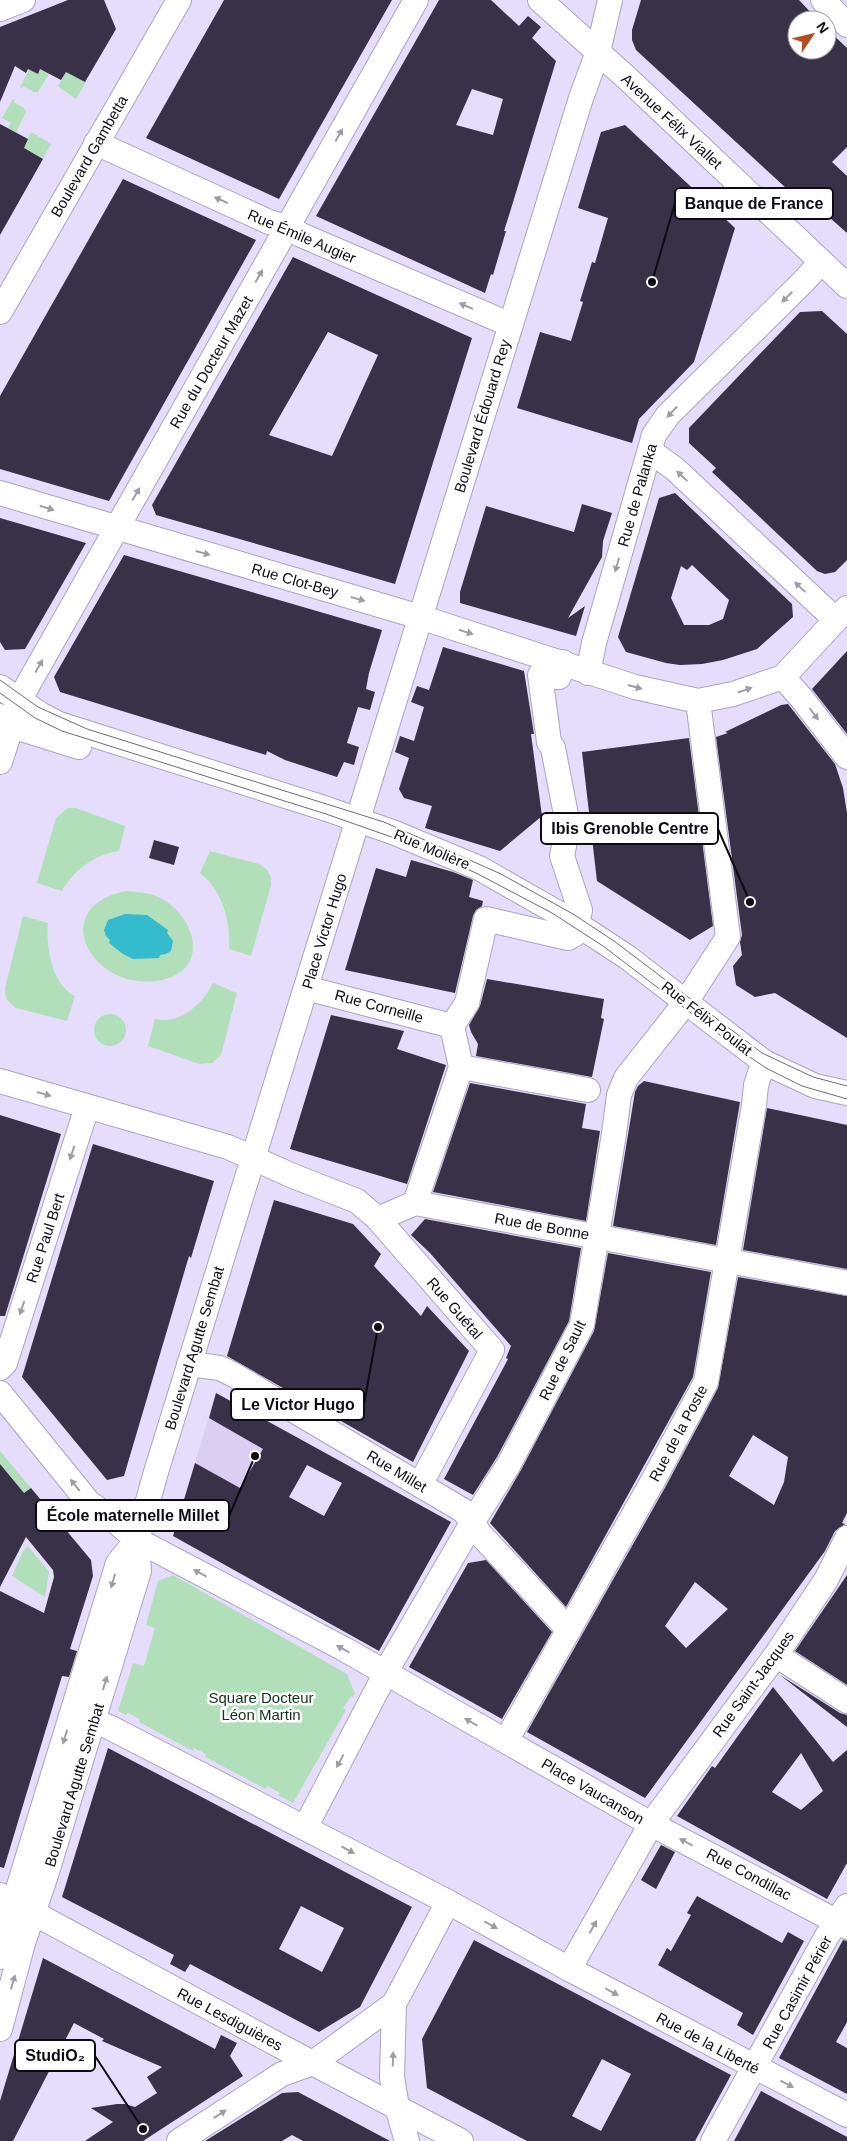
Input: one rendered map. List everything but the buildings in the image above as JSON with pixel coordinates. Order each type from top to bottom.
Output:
[{"type":"street","points":[[0,9],[23,0]]},
{"type":"street","name":"Boulevard Gambetta","points":[[0,310],[179,0]]},
{"type":"street","name":"Rue du Docteur Mazet","points":[[6,721],[20,701],[116,528],[416,0]]},
{"type":"street","name":"Avenue Félix Viallet","points":[[540,0],[847,286]]},
{"type":"street","name":"Boulevard Édouard Rey","points":[[357,826],[581,98],[598,52],[610,0]]},
{"type":"street","points":[[823,0],[847,25]]},
{"type":"street","name":"Rue Émile Augier","points":[[96,143],[268,222],[287,227],[301,235],[511,325]]},
{"type":"street","name":"Rue de Palanka","points":[[588,673],[594,643],[654,435],[668,415],[821,262]]},
{"type":"street","points":[[650,451],[675,469],[841,614],[783,677],[733,694],[698,701]]},
{"type":"street","name":"Rue Clot-Bey","points":[[0,493],[420,617],[563,662],[588,673],[634,687],[698,701]]},
{"type":"street","points":[[0,1081],[228,1147],[293,1176],[357,1201],[378,1219],[415,1203],[461,1066],[452,1026],[467,1003],[486,919],[568,938],[576,934],[580,910],[562,856],[568,825],[553,748],[549,742],[540,675],[559,677],[563,662]]},
{"type":"street","points":[[783,677],[847,757]]},
{"type":"street","points":[[0,687],[59,724],[357,826]]},
{"type":"street","name":"Rue de Sault","points":[[386,1672],[472,1523],[509,1464],[582,1325],[619,1095],[626,1078],[686,1002],[728,937],[698,701]]},
{"type":"street","points":[[0,762],[6,721],[357,826]]},
{"type":"street","name":"Rue Molière","points":[[357,826],[478,868],[505,882]]},
{"type":"street","name":"Place Victor Hugo","points":[[253,1157],[357,826]]},
{"type":"street","name":"Rue Félix Poulat","points":[[505,882],[577,924],[627,957],[764,1062],[815,1086],[847,1093]]},
{"type":"street","name":"Rue Corneille","points":[[306,988],[452,1026]]},
{"type":"street","name":"Rue de la Poste","points":[[506,1741],[706,1382],[728,1261],[756,1085],[764,1062]]},
{"type":"street","points":[[461,1066],[588,1090]]},
{"type":"street","name":"Rue Paul Bert","points":[[0,1368],[5,1363],[87,1107]]},
{"type":"street","name":"Boulevard Agutte Sembat","points":[[0,1957],[16,1904],[83,1716],[139,1571],[137,1540],[253,1157]]},
{"type":"street","name":"Rue de Bonne","points":[[415,1203],[847,1283]]},
{"type":"street","name":"Rue Guétal","points":[[378,1219],[492,1350],[420,1485]]},
{"type":"street","name":"Rue Millet","points":[[189,1364],[220,1368],[234,1375],[464,1511],[480,1534],[569,1630]]},
{"type":"street","points":[[0,1393],[89,1503],[113,1519],[137,1540],[386,1672],[305,1828]]},
{"type":"street","name":"Rue Saint-Jacques","points":[[650,1824],[776,1655],[826,1580],[847,1538]]},
{"type":"street","points":[[776,1655],[847,1701]]},
{"type":"street","name":"Place Vaucanson","points":[[386,1672],[650,1824],[569,1970]]},
{"type":"street","points":[[83,1716],[448,1902],[569,1970]]},
{"type":"street","name":"Rue Condillac","points":[[650,1824],[844,1918]]},
{"type":"street","points":[[179,2141],[282,2074],[313,2063],[394,2004],[448,1902]]},
{"type":"street","name":"Boulevard Agutte Sembat","points":[[0,2029],[23,1943],[16,1904]]},
{"type":"street","name":"Rue Lesdiguières","points":[[16,1904],[461,2141]]},
{"type":"street","name":"Rue Casimir Périer","points":[[714,2141],[827,1936],[844,1918]]},
{"type":"street","name":"Rue de la Liberté","points":[[569,1970],[847,2115]]},
{"type":"street","points":[[394,2004],[392,2077],[397,2107],[407,2141]]},
{"type":"shaded area","points":[[216,1393],[316,1448],[281,1511],[195,1463]]},
{"type":"green space","points":[[29,69],[37,74],[40,69],[49,74],[38,92],[23,86],[22,89],[20,87]]},
{"type":"green space","points":[[68,69],[71,75],[86,82],[76,99],[58,86]]},
{"type":"green space","points":[[13,99],[26,112],[16,132],[8,128],[11,123],[2,118]]},
{"type":"green space","points":[[31,132],[51,144],[43,159],[29,151],[22,150]]},
{"type":"green space","points":[[68,808],[76,808],[125,826],[119,851],[102,855],[86,864],[79,869],[62,891],[37,883],[56,818]]},
{"type":"green space","points":[[210,851],[259,864],[270,875],[271,885],[251,956],[229,949],[227,917],[224,907],[214,888],[200,873]]},
{"type":"green space","points":[[127,891],[146,893],[160,898],[175,908],[183,918],[193,941],[193,953],[188,964],[180,973],[166,979],[140,981],[118,975],[100,963],[88,948],[83,930],[88,914],[102,900]]},
{"type":"green space","points":[[23,916],[48,923],[49,953],[55,974],[60,983],[75,996],[67,1021],[16,1008],[6,999],[5,988]]},
{"type":"green space","points":[[213,983],[237,993],[220,1056],[212,1063],[199,1064],[148,1046],[155,1019],[165,1020],[182,1016],[197,1005]]},
{"type":"green space","points":[[110,1014],[122,1018],[126,1030],[122,1042],[110,1046],[98,1042],[94,1030],[98,1018]]},
{"type":"green space","points":[[0,1451],[31,1488],[24,1493],[0,1464]]},
{"type":"green space","points":[[28,1546],[49,1572],[45,1597],[12,1576],[23,1551]]},
{"type":"green space","name":"Square Docteur Léon Martin","points":[[173,1575],[347,1674],[355,1694],[353,1697],[351,1696],[343,1708],[346,1710],[293,1803],[278,1795],[280,1793],[267,1786],[266,1789],[205,1757],[206,1754],[194,1748],[193,1751],[139,1722],[140,1719],[128,1713],[126,1715],[118,1711],[133,1663],[144,1666],[155,1628],[146,1625],[158,1581]]},
{"type":"water","points":[[125,914],[147,915],[168,930],[167,933],[173,941],[171,951],[160,955],[159,958],[133,959],[109,943],[110,940],[104,930],[108,920]]},
{"type":"tram line","points":[[0,680],[38,707],[87,729],[384,822],[501,874],[573,914],[614,941],[762,1053],[813,1077],[847,1086]]},
{"type":"tram line","points":[[0,693],[35,718],[62,731],[326,814],[403,841],[476,873],[552,913],[603,946],[766,1068],[802,1086],[847,1099]]},
{"type":"place","name":"Banque de France","points":[[652,282]]},
{"type":"place","name":"Ibis Grenoble Centre","points":[[750,902]]},
{"type":"place","name":"Le Victor Hugo","points":[[378,1327]]},
{"type":"place","name":"École maternelle Millet","points":[[255,1456]]},
{"type":"place","name":"StudiO₂","points":[[143,2129]]}]
